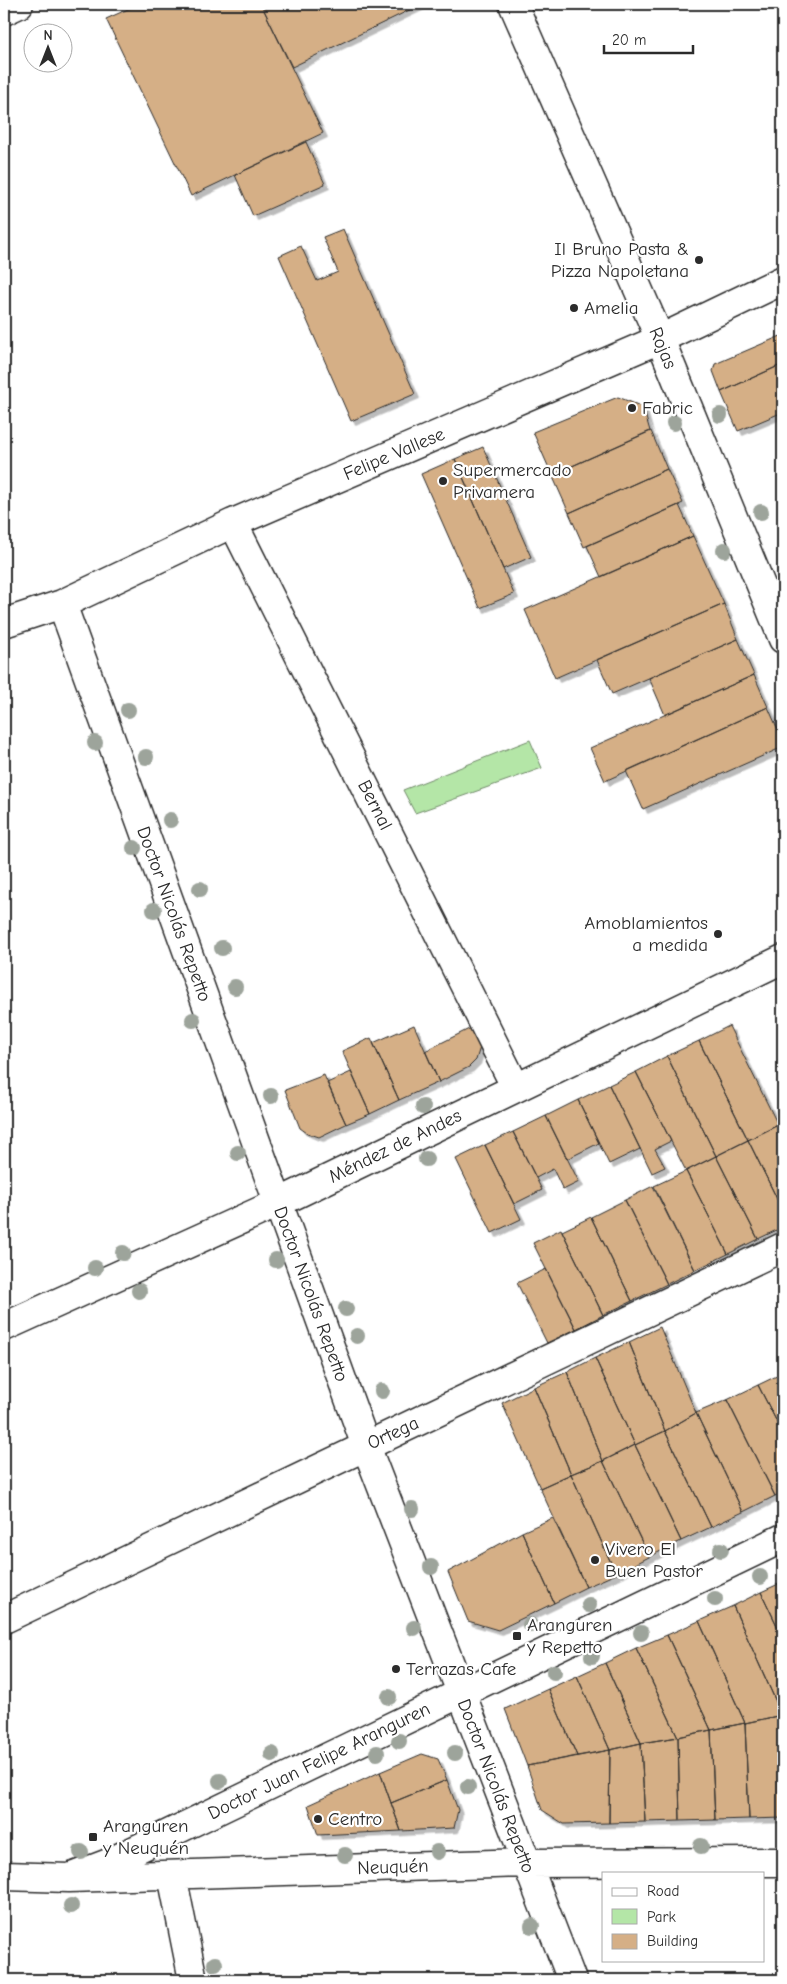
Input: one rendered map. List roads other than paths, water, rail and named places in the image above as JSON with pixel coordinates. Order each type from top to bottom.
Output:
[{"type":"street","points":[[4,10],[19,4]]},
{"type":"street","name":"Rojas","points":[[513,4],[660,339],[783,639]]},
{"type":"street","name":"Felipe Vallese","points":[[4,623],[62,604],[233,523],[660,339],[783,280]]},
{"type":"street","name":"Bernal","points":[[233,523],[516,1088]]},
{"type":"street","name":"Doctor Nicolás Repetto","points":[[62,604],[366,1446],[460,1694],[572,1980]]},
{"type":"street","name":"Méndez de Andes","points":[[4,1327],[278,1203],[783,960]]},
{"type":"street","name":"Ortega","points":[[4,1618],[783,1248]]},
{"type":"street","name":"Doctor Juan Felipe Aranguren","points":[[69,1878],[106,1864],[783,1538]]},
{"type":"street","name":"Neuquén","points":[[4,1876],[69,1878],[526,1863],[783,1862]]},
{"type":"street","points":[[172,1875],[194,1980]]},
{"type":"place","name":"Il Bruno Pasta & Pizza Napoletana","points":[[699,260]]},
{"type":"place","name":"Amelia","points":[[574,308]]},
{"type":"place","name":"Fabric","points":[[632,408]]},
{"type":"place","name":"Supermercado Privamera","points":[[443,481]]},
{"type":"place","name":"Amoblamientos a medida","points":[[718,934]]},
{"type":"place","name":"Vivero El Buen Pastor","points":[[595,1560]]},
{"type":"place","name":"Aranguren y Repetto","points":[[517,1636]]},
{"type":"place","name":"Terrazas Cafe","points":[[396,1669]]},
{"type":"place","name":"Centro","points":[[318,1819]]},
{"type":"place","name":"Aranguren y Neuquén","points":[[93,1837]]}]
